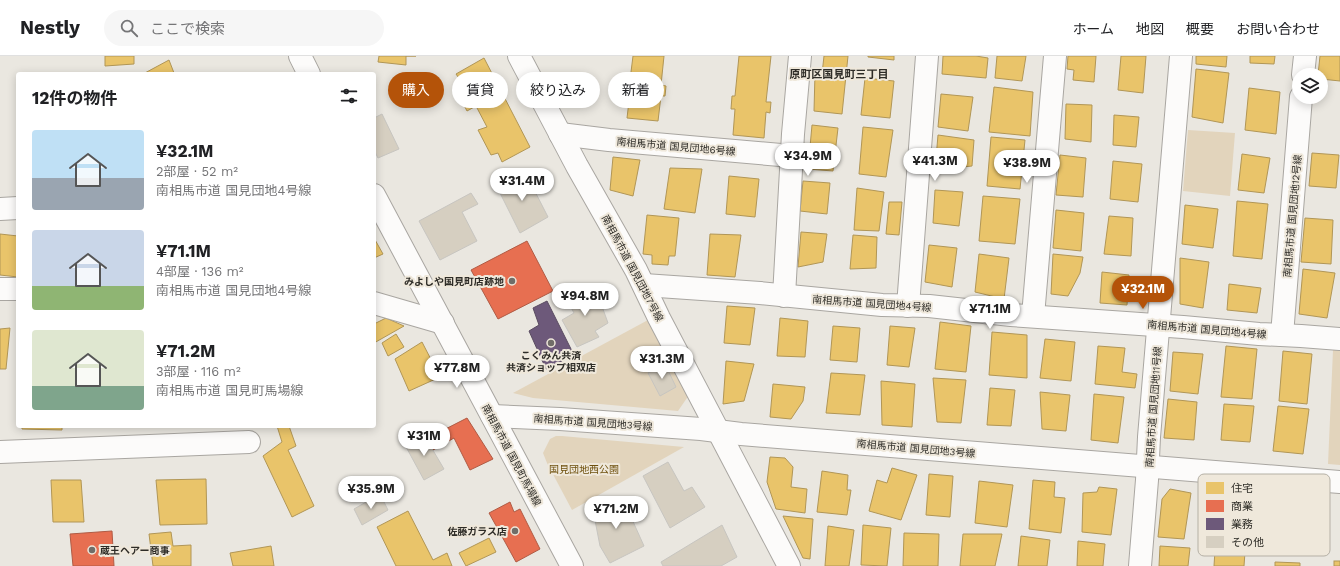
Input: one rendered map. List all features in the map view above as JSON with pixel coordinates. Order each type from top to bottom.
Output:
[{"type":"street","points":[[300,56],[308,72]]},
{"type":"street","name":"南相馬市道 国見団地7号線","points":[[519,56],[560,134],[644,285],[659,318],[789,566]]},
{"type":"street","points":[[784,296],[792,156],[800,56]]},
{"type":"street","points":[[908,306],[927,56]]},
{"type":"street","points":[[1033,316],[1054,56]]},
{"type":"street","name":"南相馬市道 国見団地11号線","points":[[1140,566],[1149,437],[1182,56]]},
{"type":"street","points":[[1304,68],[1305,56]]},
{"type":"street","name":"南相馬市道 国見団地12号線","points":[[1282,335],[1300,104]]},
{"type":"street","name":"南相馬市道 国見団地6号線","points":[[560,134],[609,140],[792,156]]},
{"type":"street","name":"南相馬市道 国見町馬場線","points":[[376,199],[572,566]]},
{"type":"street","points":[[0,209],[16,208]]},
{"type":"street","name":"南相馬市道 国見団地4号線","points":[[644,285],[760,293],[882,305],[1340,339]]},
{"type":"street","points":[[0,289],[16,289]]},
{"type":"street","points":[[376,304],[443,323]]},
{"type":"street","name":"南相馬市道 国見団地3号線","points":[[492,416],[560,419],[718,431],[1238,474]]},
{"type":"street","points":[[0,452],[249,442]]},
{"type":"street","name":"南相馬市道 国見団地3号線","points":[[1330,481],[1340,482]]},
{"type":"green space","points":[[1188,130],[1235,133],[1230,196],[1183,191]]},
{"type":"green space","points":[[648,320],[689,395],[678,411],[533,398],[513,393]]},
{"type":"green space","points":[[1333,350],[1340,350],[1340,465],[1328,464]]},
{"type":"green space","name":"国見団地西公園","points":[[556,436],[684,447],[572,510],[543,453],[550,439]]},
{"type":"building: 住宅","points":[[105,56],[134,56],[134,64],[105,66]]},
{"type":"building: 住宅","points":[[379,56],[406,56],[406,65],[378,62]]},
{"type":"building: 住宅","points":[[633,56],[664,56],[662,72],[631,72]]},
{"type":"building: 住宅","points":[[739,56],[771,56],[766,102],[771,102],[770,113],[766,112],[764,138],[733,135],[735,109],[731,109],[732,96],[735,96]]},
{"type":"building: 住宅","points":[[824,56],[848,56],[842,114],[814,111],[815,73],[822,74]]},
{"type":"building: 住宅","points":[[894,56],[894,60],[868,57]]},
{"type":"building: 住宅","points":[[943,56],[976,56],[988,58],[986,78],[942,74]]},
{"type":"building: 住宅","points":[[997,56],[1026,56],[1022,81],[995,78]]},
{"type":"building: 住宅","points":[[1068,56],[1096,56],[1094,82],[1073,80],[1074,70],[1067,69]]},
{"type":"building: 住宅","points":[[1121,56],[1146,56],[1143,93],[1118,90]]},
{"type":"building: 住宅","points":[[1196,56],[1227,56],[1226,67],[1196,64]]},
{"type":"building: 住宅","points":[[1250,56],[1275,56],[1274,64],[1250,63]]},
{"type":"building: 住宅","points":[[1320,56],[1340,56],[1340,81],[1328,80],[1328,68],[1319,68]]},
{"type":"building: 住宅","points":[[484,58],[491,72],[460,72]]},
{"type":"building: 住宅","points":[[169,60],[174,72],[147,72]]},
{"type":"building: 住宅","points":[[1196,69],[1229,73],[1223,123],[1192,117]]},
{"type":"building: 住宅","points":[[865,78],[894,81],[890,118],[861,115]]},
{"type":"building: 住宅","points":[[664,86],[666,86],[664,96]]},
{"type":"building: 住宅","points":[[994,87],[1033,92],[1030,136],[989,132]]},
{"type":"building: 住宅","points":[[1249,88],[1280,92],[1276,134],[1245,130]]},
{"type":"building: 住宅","points":[[941,94],[973,97],[968,131],[938,127]]},
{"type":"building: 住宅","points":[[508,104],[530,147],[502,162],[498,153],[491,155],[478,130],[487,127],[477,108],[508,108]]},
{"type":"building: 住宅","points":[[1066,104],[1092,105],[1091,142],[1065,139]]},
{"type":"building: 住宅","points":[[465,108],[472,108],[467,111]]},
{"type":"building: 住宅","points":[[628,108],[660,108],[658,121],[627,118]]},
{"type":"building: 住宅","points":[[1114,115],[1139,117],[1136,147],[1113,145]]},
{"type":"building: 住宅","points":[[812,125],[838,128],[833,171],[808,169]]},
{"type":"building: 住宅","points":[[863,127],[893,130],[886,177],[859,174]]},
{"type":"building: 住宅","points":[[938,135],[974,140],[972,166],[935,170]]},
{"type":"building: 住宅","points":[[991,137],[1025,140],[1020,189],[987,186]]},
{"type":"building: 住宅","points":[[1312,153],[1339,155],[1336,188],[1309,186]]},
{"type":"building: 住宅","points":[[1242,154],[1270,158],[1264,193],[1238,190]]},
{"type":"building: 住宅","points":[[1060,155],[1086,158],[1083,197],[1056,195]]},
{"type":"building: 住宅","points":[[613,157],[640,160],[633,196],[610,190]]},
{"type":"building: 住宅","points":[[1113,161],[1142,164],[1138,202],[1110,199]]},
{"type":"building: 住宅","points":[[670,168],[702,169],[695,213],[664,209]]},
{"type":"building: 住宅","points":[[729,176],[759,179],[755,217],[726,214]]},
{"type":"building: 住宅","points":[[803,181],[830,183],[827,214],[800,211]]},
{"type":"building: 住宅","points":[[857,188],[884,192],[879,231],[854,230]]},
{"type":"building: 住宅","points":[[935,190],[963,192],[959,226],[933,223]]},
{"type":"building: 住宅","points":[[983,196],[1020,199],[1015,244],[979,241]]},
{"type":"building: 住宅","points":[[1237,201],[1268,204],[1262,259],[1233,256]]},
{"type":"building: 住宅","points":[[889,202],[902,202],[899,235],[886,234]]},
{"type":"building: 住宅","points":[[1185,205],[1218,209],[1213,248],[1182,244]]},
{"type":"building: 住宅","points":[[1056,210],[1084,213],[1081,251],[1053,248]]},
{"type":"building: 住宅","points":[[647,215],[679,218],[675,256],[669,256],[668,265],[652,264],[652,255],[643,254]]},
{"type":"building: 住宅","points":[[1109,216],[1133,218],[1131,256],[1104,254]]},
{"type":"building: 住宅","points":[[1305,218],[1333,220],[1331,264],[1301,262]]},
{"type":"building: 住宅","points":[[801,232],[827,234],[823,262],[798,267]]},
{"type":"building: 住宅","points":[[0,234],[16,236],[16,277],[0,275]]},
{"type":"building: 住宅","points":[[710,234],[741,235],[735,277],[707,275]]},
{"type":"building: 住宅","points":[[853,235],[877,237],[876,268],[850,269]]},
{"type":"building: 住宅","points":[[376,242],[383,254],[376,257]]},
{"type":"building: 住宅","points":[[929,245],[957,248],[952,287],[925,282]]},
{"type":"building: 住宅","points":[[979,254],[1009,258],[1004,299],[975,292]]},
{"type":"building: 住宅","points":[[1053,254],[1083,257],[1080,273],[1068,296],[1051,294]]},
{"type":"building: 住宅","points":[[1180,258],[1209,262],[1203,308],[1180,304]]},
{"type":"building: 住宅","points":[[1303,269],[1335,273],[1327,318],[1299,314]]},
{"type":"building: 住宅","points":[[1102,272],[1129,275],[1127,305],[1100,303]]},
{"type":"building: 住宅","points":[[1229,284],[1261,288],[1257,313],[1227,310]]},
{"type":"building: 住宅","points":[[727,306],[755,308],[750,345],[724,343]]},
{"type":"building: 住宅","points":[[386,318],[404,326],[376,342],[376,323]]},
{"type":"building: 住宅","points":[[780,318],[808,321],[805,357],[777,356]]},
{"type":"building: 住宅","points":[[940,322],[971,326],[966,372],[935,369]]},
{"type":"building: 住宅","points":[[833,326],[860,328],[857,362],[830,360]]},
{"type":"building: 住宅","points":[[890,326],[915,328],[909,367],[887,365]]},
{"type":"building: 住宅","points":[[10,328],[6,369],[0,369],[0,329]]},
{"type":"building: 住宅","points":[[992,332],[1027,335],[1027,378],[989,375]]},
{"type":"building: 住宅","points":[[396,334],[404,347],[388,356],[382,343]]},
{"type":"building: 住宅","points":[[1045,339],[1075,342],[1071,381],[1040,378]]},
{"type":"building: 住宅","points":[[422,342],[440,377],[409,391],[395,359]]},
{"type":"building: 住宅","points":[[1098,346],[1125,348],[1122,372],[1137,374],[1135,388],[1095,384]]},
{"type":"building: 住宅","points":[[1226,346],[1257,349],[1252,399],[1221,397]]},
{"type":"building: 住宅","points":[[1283,351],[1312,354],[1307,404],[1279,401]]},
{"type":"building: 住宅","points":[[1173,352],[1203,354],[1198,394],[1170,391]]},
{"type":"building: 住宅","points":[[726,361],[754,364],[744,401],[723,404]]},
{"type":"building: 住宅","points":[[831,373],[865,375],[860,415],[826,413]]},
{"type":"building: 住宅","points":[[933,378],[966,380],[961,423],[937,422]]},
{"type":"building: 住宅","points":[[881,381],[915,384],[912,427],[882,425]]},
{"type":"building: 住宅","points":[[773,384],[805,387],[803,401],[791,419],[770,417]]},
{"type":"building: 住宅","points":[[990,388],[1015,390],[1011,426],[987,425]]},
{"type":"building: 住宅","points":[[1040,392],[1070,395],[1066,431],[1042,429]]},
{"type":"building: 住宅","points":[[1094,394],[1124,397],[1118,443],[1091,440]]},
{"type":"building: 住宅","points":[[1168,399],[1197,402],[1194,440],[1164,438]]},
{"type":"building: 住宅","points":[[1224,404],[1254,406],[1250,442],[1221,440]]},
{"type":"building: 住宅","points":[[1278,406],[1309,409],[1303,454],[1273,451]]},
{"type":"building: 住宅","points":[[62,428],[62,430],[22,429]]},
{"type":"building: 住宅","points":[[278,428],[290,428],[296,446],[288,450],[314,506],[292,517],[263,456],[282,442]]},
{"type":"building: 住宅","points":[[770,457],[785,458],[793,467],[791,487],[807,489],[805,513],[776,509],[767,482]]},
{"type":"building: 住宅","points":[[892,468],[917,475],[901,520],[869,511],[877,480],[887,483]]},
{"type":"building: 住宅","points":[[822,471],[848,475],[847,490],[851,490],[847,515],[817,512]]},
{"type":"building: 住宅","points":[[929,474],[953,476],[950,517],[926,515]]},
{"type":"building: 住宅","points":[[206,479],[207,524],[160,525],[156,480]]},
{"type":"building: 住宅","points":[[51,480],[81,480],[84,522],[53,522]]},
{"type":"building: 住宅","points":[[1033,480],[1055,482],[1054,497],[1065,498],[1061,533],[1029,529]]},
{"type":"building: 住宅","points":[[979,481],[1013,485],[1007,527],[975,523]]},
{"type":"building: 住宅","points":[[1099,487],[1117,489],[1111,535],[1082,532],[1083,493],[1097,492]]},
{"type":"building: 住宅","points":[[1170,489],[1191,493],[1184,539],[1158,537],[1162,499]]},
{"type":"building: 住宅","points":[[408,511],[433,560],[447,553],[452,566],[396,566],[377,527]]},
{"type":"building: 住宅","points":[[783,516],[813,519],[810,559],[803,558]]},
{"type":"building: 住宅","points":[[863,525],[891,528],[887,566],[861,565]]},
{"type":"building: 住宅","points":[[828,526],[854,530],[849,566],[825,566]]},
{"type":"building: 住宅","points":[[171,532],[173,546],[191,545],[191,566],[153,566],[149,534]]},
{"type":"building: 住宅","points":[[904,533],[939,534],[938,566],[903,566]]},
{"type":"building: 住宅","points":[[963,534],[1002,534],[995,566],[960,566]]},
{"type":"building: 住宅","points":[[1021,536],[1050,540],[1047,566],[1018,566]]},
{"type":"building: 住宅","points":[[489,538],[496,552],[466,566],[459,553]]},
{"type":"building: 住宅","points":[[1078,541],[1105,544],[1103,566],[1077,566]]},
{"type":"building: 住宅","points":[[271,546],[274,566],[233,566],[230,553]]},
{"type":"building: 住宅","points":[[1160,546],[1190,548],[1188,566],[1159,566]]},
{"type":"building: 住宅","points":[[1215,556],[1245,556],[1244,566],[1214,566]]},
{"type":"building: 住宅","points":[[1334,561],[1340,561],[1340,566],[1334,566]]},
{"type":"building: 住宅","points":[[1275,562],[1300,563],[1300,566],[1275,566]]},
{"type":"building: 商業","name":"みよしや国見町店跡地","points":[[527,241],[553,291],[498,319],[471,270]]},
{"type":"building: 商業","points":[[467,418],[493,459],[470,470],[454,438],[433,450],[426,439]]},
{"type":"building: 商業","name":"佐藤ガラス店","points":[[510,502],[514,512],[520,509],[540,549],[516,562],[489,513]]},
{"type":"building: 商業","name":"蔵王ヘアー商事","points":[[112,531],[114,566],[73,566],[70,534]]},
{"type":"building: 業務","name":"こくみん共済 共済ショップ相双店","points":[[547,301],[574,355],[546,369],[529,331],[539,325],[533,308]]},
{"type":"building: その他","points":[[382,114],[399,149],[378,158],[376,154],[376,117]]},
{"type":"building: その他","points":[[525,172],[548,217],[520,233],[497,187]]},
{"type":"building: その他","points":[[471,193],[478,204],[462,212],[477,241],[440,260],[419,221]]},
{"type":"building: その他","points":[[595,287],[608,323],[595,331],[599,337],[577,347],[562,320],[574,313],[567,300]]},
{"type":"building: その他","points":[[665,364],[676,387],[660,396],[648,373]]},
{"type":"building: その他","points":[[424,435],[444,469],[424,480],[405,445]]},
{"type":"building: その他","points":[[668,462],[684,491],[692,487],[705,507],[670,528],[643,476]]},
{"type":"building: その他","points":[[380,494],[388,510],[362,525],[354,509]]},
{"type":"building: その他","points":[[622,497],[644,546],[610,563],[600,546],[593,510]]},
{"type":"building: その他","points":[[722,525],[737,557],[721,566],[663,566],[661,562]]},
{"type":"place","name":"みよしや国見町店跡地","points":[[512,281]]},
{"type":"place","name":"こくみん共済 共済ショップ相双店","points":[[551,343]]},
{"type":"place","name":"佐藤ガラス店","points":[[515,531]]},
{"type":"place","name":"蔵王ヘアー商事","points":[[92,550]]},
{"type":"district","name":"原町区国見町三丁目","points":[[839,74]]}]
